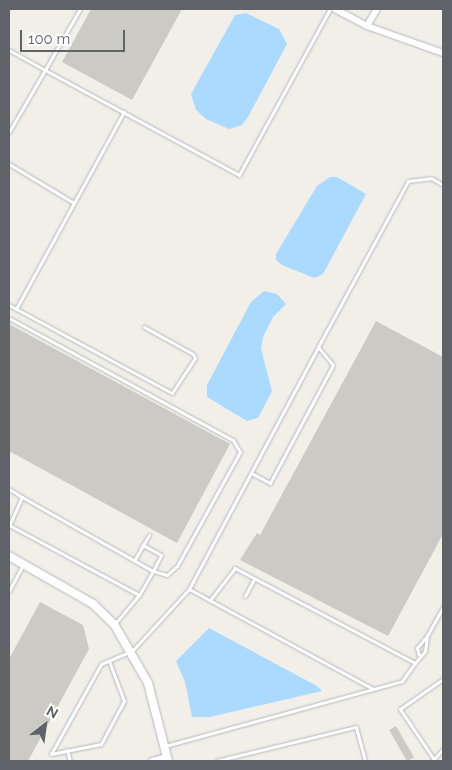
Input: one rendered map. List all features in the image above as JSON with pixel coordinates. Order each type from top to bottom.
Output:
[{"type":"street","points":[[335,9],[367,26],[443,53]]},
{"type":"street","points":[[367,26],[377,9]]},
{"type":"street","points":[[9,556],[93,604],[114,624],[132,651],[148,683],[168,759],[152,761]]},
{"type":"lane","points":[[9,132],[80,9]]},
{"type":"lane","points":[[9,50],[239,175],[330,9]]},
{"type":"lane","points":[[16,309],[124,112]]},
{"type":"lane","points":[[9,164],[74,203]]},
{"type":"lane","points":[[108,661],[124,701],[101,744],[51,754],[101,664],[108,661],[132,651],[189,589],[253,474],[318,347],[408,181],[431,178],[443,185]]},
{"type":"lane","points":[[9,305],[172,393],[194,358],[193,354],[144,327]]},
{"type":"lane","points":[[9,318],[233,440],[240,452],[177,566],[167,575],[152,571],[9,489]]},
{"type":"lane","points":[[253,474],[270,483],[333,365],[318,347]]},
{"type":"lane","points":[[22,497],[9,525],[139,595]]},
{"type":"lane","points":[[134,561],[148,535]]},
{"type":"lane","points":[[114,624],[139,595],[161,555],[143,545]]},
{"type":"lane","points":[[9,591],[23,564]]},
{"type":"lane","points":[[210,600],[234,568],[415,663]]},
{"type":"lane","points":[[245,596],[254,579]]},
{"type":"lane","points":[[189,589],[372,689]]},
{"type":"lane","points":[[418,655],[417,648],[427,636],[443,607]]},
{"type":"lane","points":[[164,746],[402,681],[428,643],[427,636]]},
{"type":"lane","points":[[443,680],[400,709],[432,760],[443,749]]},
{"type":"lane","points":[[216,761],[356,727],[365,761]]},
{"type":"lane","points":[[67,750],[70,761]]},
{"type":"water","points":[[246,13],[279,29],[287,44],[248,117],[242,125],[229,129],[206,119],[196,110],[191,94],[235,15]]},
{"type":"water","points":[[330,177],[337,177],[366,194],[323,274],[314,278],[282,265],[276,260],[276,254],[317,186]]},
{"type":"water","points":[[264,291],[277,294],[286,304],[273,317],[263,337],[261,349],[272,391],[258,418],[247,421],[207,397],[207,385],[251,302]]},
{"type":"water","points":[[209,628],[317,686],[322,691],[210,717],[192,717],[185,682],[176,661]]},
{"type":"building","points":[[91,9],[182,9],[132,100],[62,62]]},
{"type":"building","points":[[376,321],[443,357],[443,534],[388,636],[240,560],[257,533],[260,535]]},
{"type":"building","points":[[9,324],[230,444],[177,543],[9,451]]},
{"type":"building","points":[[40,602],[83,625],[89,649],[28,761],[9,761],[9,659]]},
{"type":"building","points":[[396,726],[414,757],[407,761],[389,730]]}]
